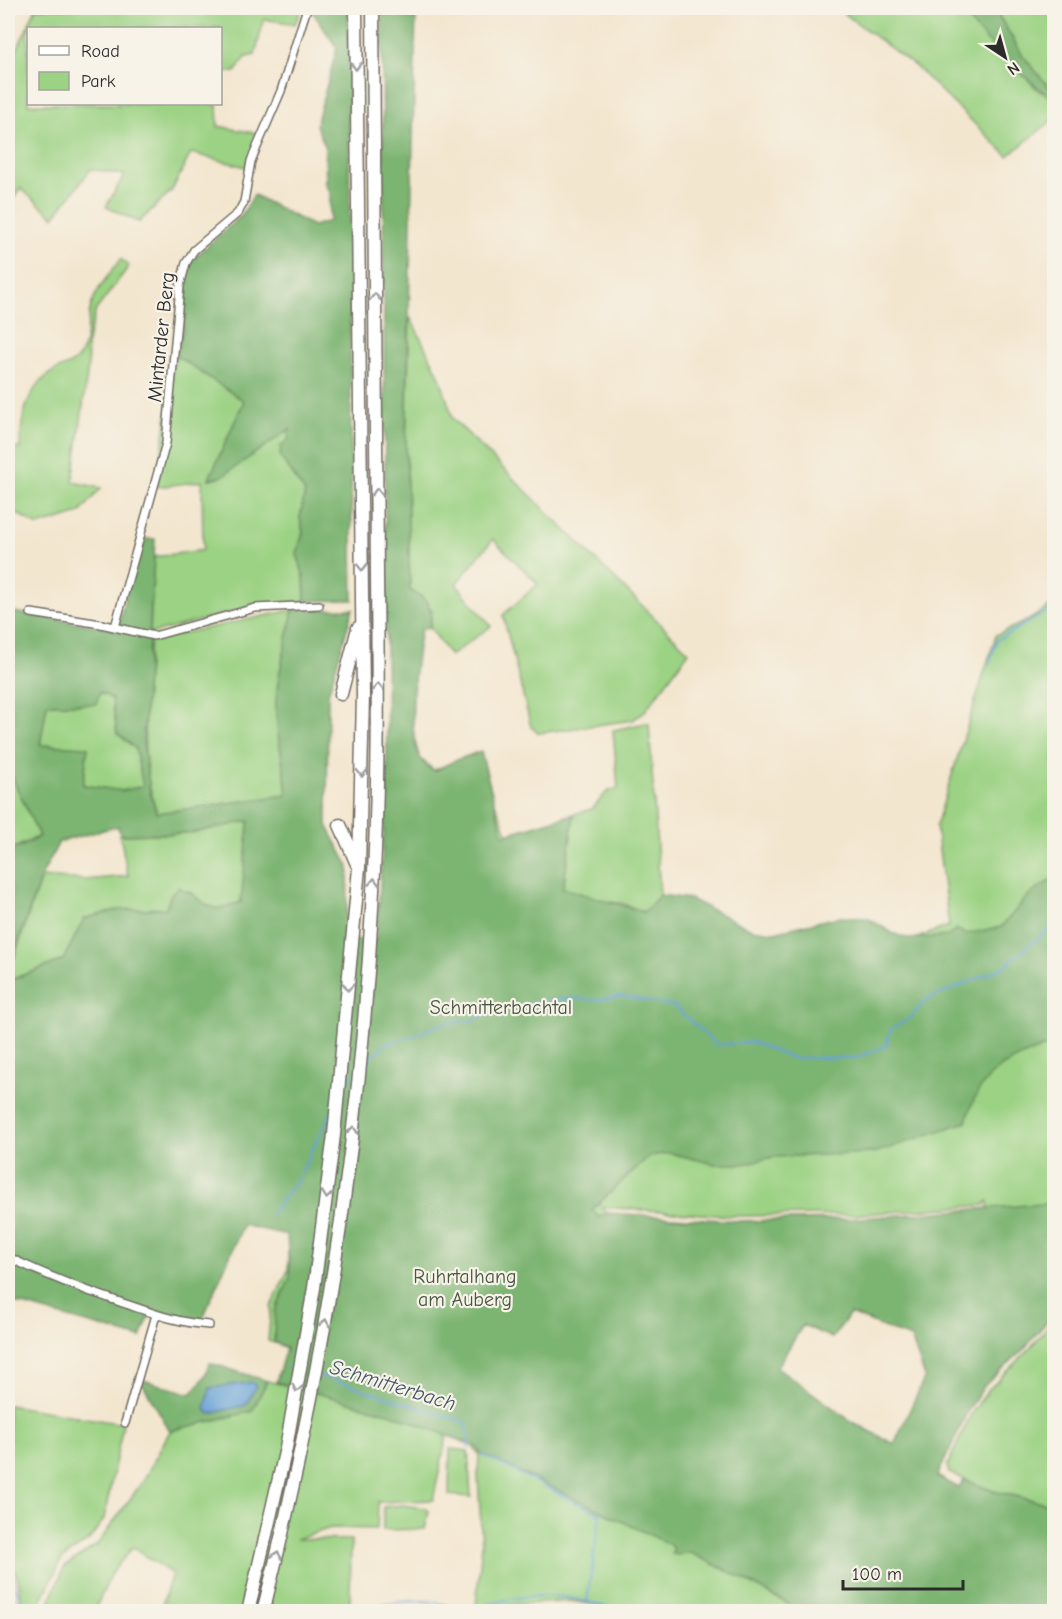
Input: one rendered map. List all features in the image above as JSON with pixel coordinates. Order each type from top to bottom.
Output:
[{"type":"highway","points":[[248,1611],[286,1448],[314,1288],[334,1135],[359,868],[363,610],[356,8]]},
{"type":"highway","points":[[263,1611],[301,1451],[334,1270],[355,1111],[369,940],[377,791],[379,663],[373,8]]},
{"type":"highway","points":[[342,694],[363,610]]},
{"type":"highway","points":[[340,825],[359,868]]},
{"type":"street","name":"Mintarder Berg","points":[[115,627],[166,443],[180,286],[186,263],[194,250],[238,213],[244,202],[251,161],[281,92],[307,8]]},
{"type":"street","points":[[31,613],[115,627],[153,636],[255,608],[320,605]]},
{"type":"street","points":[[8,1257],[61,1282],[156,1315],[189,1323],[209,1324]]},
{"type":"street","points":[[125,1423],[156,1315]]},
{"type":"green space","points":[[36,8],[302,8],[295,24],[264,19],[255,55],[246,57],[235,72],[224,72],[222,75],[222,27],[27,27]]},
{"type":"green space","points":[[310,8],[348,8],[353,600],[305,601],[304,577],[297,554],[303,532],[300,518],[305,492],[280,458],[281,446],[288,440],[290,429],[221,477],[209,479],[244,401],[175,355],[183,329],[184,285],[187,269],[193,259],[241,216],[254,195],[313,226],[330,221],[330,192],[326,185],[325,146],[316,125],[337,48]]},
{"type":"green space","points":[[382,8],[416,8],[406,445],[410,590],[422,597],[428,604],[431,614],[430,627],[421,629],[414,684],[413,729],[417,749],[424,763],[435,771],[456,760],[481,752],[503,835],[574,814],[563,888],[644,912],[660,895],[690,899],[751,929],[774,932],[838,917],[868,918],[892,933],[909,939],[948,936],[956,929],[965,934],[1001,927],[1028,896],[1054,877],[1054,1044],[1022,1056],[997,1070],[979,1090],[966,1122],[874,1153],[773,1157],[743,1164],[714,1164],[670,1153],[649,1156],[592,1210],[599,1217],[607,1213],[738,1221],[850,1219],[1054,1203],[1054,1313],[1023,1350],[985,1385],[968,1410],[937,1477],[959,1488],[964,1480],[993,1491],[1054,1505],[1054,1611],[801,1611],[688,1552],[672,1554],[674,1549],[669,1544],[480,1453],[477,1447],[392,1414],[276,1382],[286,1348],[274,1342],[275,1311],[290,1278],[287,1235],[243,1225],[203,1318],[181,1320],[151,1311],[141,1338],[8,1301],[8,977],[13,979],[63,960],[84,919],[117,910],[166,908],[171,894],[178,887],[212,907],[219,908],[241,902],[249,821],[192,833],[120,835],[118,826],[59,842],[41,877],[8,971],[8,851],[29,843],[39,836],[8,768],[8,611],[117,630],[140,539],[155,539],[143,742],[150,793],[157,813],[287,795],[277,730],[276,707],[280,671],[293,610],[353,609],[328,694],[327,825],[349,867],[345,940],[376,940],[387,788]],"holes":[[[100,692],[112,699],[117,733],[135,748],[143,786],[122,791],[83,785],[88,747],[40,745],[47,704],[96,704]],[[850,1314],[911,1338],[925,1377],[894,1444],[851,1421],[777,1367],[803,1325],[832,1338]]]},
{"type":"green space","points":[[837,8],[960,8],[1040,92],[1053,92],[1023,56],[994,8],[1054,8],[1054,119],[1008,156],[916,67]]},
{"type":"green space","points":[[960,8],[994,8],[1023,56],[1053,92],[1052,97],[1043,92],[1002,56],[975,28]]},
{"type":"green space","points":[[27,28],[27,105],[217,105],[218,126],[260,134],[246,167],[191,153],[172,190],[139,222],[106,207],[124,175],[91,169],[54,217],[20,188],[8,208],[8,69]]},
{"type":"green space","points":[[121,259],[129,266],[96,310],[87,343],[88,366],[73,482],[101,488],[80,513],[38,526],[8,508],[8,449],[20,448],[23,417],[34,389],[49,374],[76,360],[82,351],[95,296]]},
{"type":"green space","points":[[410,317],[439,375],[453,419],[689,652],[645,711],[633,720],[539,733],[531,727],[503,615],[538,584],[493,539],[456,584],[491,626],[450,656],[430,627],[432,609],[410,591],[406,445]]},
{"type":"green space","points":[[175,355],[244,401],[209,479],[221,477],[290,428],[290,462],[295,478],[305,492],[300,518],[303,532],[297,554],[304,577],[305,601],[254,606],[150,634],[154,557],[203,550],[202,481],[157,487]]},
{"type":"green space","points":[[1054,604],[1054,1313],[1004,1368],[921,1341],[993,1252],[988,1201],[984,1205],[849,1215],[730,1216],[601,1207],[775,1376],[913,1463],[963,1490],[1054,1611],[689,1552],[801,1611],[634,1611],[570,1601],[476,1607],[482,1544],[479,1454],[470,1443],[402,1417],[447,1435],[433,1500],[378,1502],[377,1529],[331,1528],[296,1539],[351,1540],[350,1602],[346,1610],[372,1611],[160,1611],[172,1574],[133,1547],[113,1571],[94,1611],[45,1612],[65,1566],[97,1545],[143,1481],[170,1431],[252,1411],[267,1381],[289,1386],[287,1347],[268,1341],[271,1307],[288,1270],[288,1234],[242,1225],[250,1198],[373,1012],[411,751],[434,770],[475,753],[530,890],[564,883],[574,814],[592,809],[607,792],[618,788],[613,730],[649,724],[660,895],[644,912],[621,903],[582,900],[771,939],[896,946],[949,926],[936,826],[996,635],[1029,620]]},
{"type":"green space","points":[[293,610],[280,671],[276,707],[277,730],[287,795],[157,813],[147,770],[144,727],[150,640]]},
{"type":"green space","points":[[100,691],[112,699],[117,733],[135,748],[144,786],[122,791],[83,785],[88,747],[40,745],[47,704],[96,704]]},
{"type":"green space","points":[[8,768],[39,836],[8,851]]},
{"type":"green space","points":[[250,820],[241,902],[225,907],[213,907],[202,902],[189,891],[171,894],[166,908],[117,910],[85,919],[63,960],[13,979],[8,977],[41,877],[85,880],[128,876],[120,835],[192,833]]},
{"type":"green space","points":[[1054,1319],[1054,1505],[993,1491],[949,1473],[947,1466],[971,1414],[989,1389],[1026,1353]]},
{"type":"green space","points":[[210,1363],[267,1381],[252,1411],[170,1431],[140,1379],[191,1394],[204,1378]]},
{"type":"green space","points":[[8,1405],[123,1424],[104,1519],[89,1540],[62,1559],[36,1611],[23,1611],[19,1582],[8,1553]]},
{"type":"green space","points":[[450,1449],[468,1451],[471,1497],[449,1495]]},
{"type":"green space","points":[[403,1505],[425,1508],[429,1511],[425,1529],[383,1530],[383,1507]]},
{"type":"water","points":[[252,1382],[256,1386],[246,1405],[210,1414],[205,1409],[210,1388]]},
{"type":"waterway","points":[[989,664],[997,640],[1054,608]]},
{"type":"waterway","name":"Schmitterbach","points":[[365,1064],[387,1043],[408,1038],[444,1023],[471,1021],[499,1009],[568,998],[597,1000],[621,996],[674,1006],[717,1045],[752,1042],[792,1058],[856,1058],[886,1046],[891,1029],[910,1018],[926,1000],[1002,968],[1054,925]]},
{"type":"waterway","name":"Schmitterbach","points":[[344,1085],[354,1074]]},
{"type":"waterway","name":"Schmitterbach","points":[[271,1213],[297,1181],[330,1114]]},
{"type":"waterway","name":"Schmitterbach","points":[[287,1367],[296,1369]]},
{"type":"waterway","name":"Schmitterbach","points":[[319,1375],[467,1423],[469,1448]]},
{"type":"waterway","name":"Schmitterbach","points":[[483,1455],[600,1514],[587,1602],[631,1612]]},
{"type":"waterway","points":[[8,1563],[18,1593],[16,1612]]},
{"type":"waterway","points":[[477,1609],[517,1598],[546,1596],[587,1602]]},
{"type":"waterway","points":[[348,1612],[378,1605],[416,1601],[434,1602],[466,1610]]},
{"type":"park label","name":"Schmitterbachtal","points":[[501,1007]]},
{"type":"park label","name":"Ruhrtalhang am Auberg","points":[[465,1288]]}]
